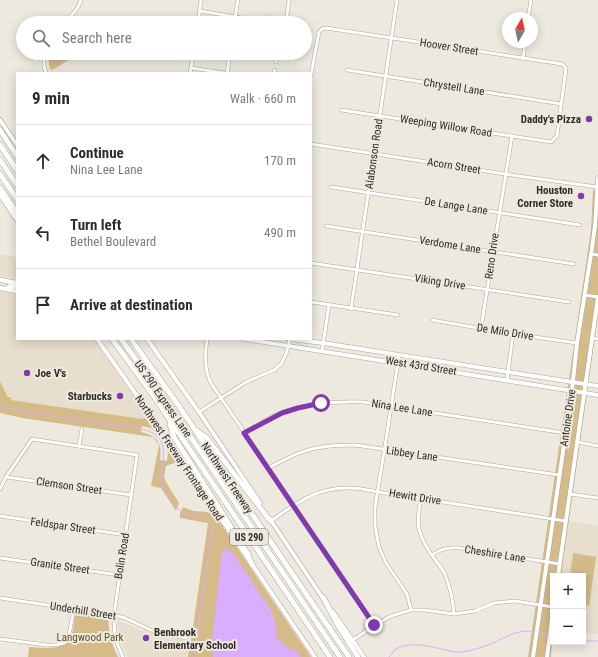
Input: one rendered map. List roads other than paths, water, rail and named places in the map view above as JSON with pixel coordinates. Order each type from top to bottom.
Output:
[{"type":"highway","points":[[0,130],[16,154]]},
{"type":"highway","points":[[0,145],[16,169]]},
{"type":"highway","points":[[0,160],[16,184]]},
{"type":"highway","points":[[0,174],[16,198]]},
{"type":"highway","points":[[0,188],[16,211]]},
{"type":"highway","name":"Northwest Freeway","points":[[113,340],[168,418],[330,657]]},
{"type":"highway","name":"US 290 Express Lane","points":[[122,340],[171,408],[340,657]]},
{"type":"highway","name":"Northwest Freeway","points":[[132,340],[349,657]]},
{"type":"highway","points":[[168,418],[174,437],[248,554],[252,565]]},
{"type":"highway","points":[[195,430],[206,437],[271,521]]},
{"type":"highway","points":[[322,597],[358,657]]},
{"type":"main road","points":[[0,120],[16,144]]},
{"type":"main road","name":"Antoine Drive","points":[[533,657],[595,226],[598,178]]},
{"type":"main road","points":[[0,195],[16,219]]},
{"type":"main road","points":[[0,280],[16,283]]},
{"type":"main road","points":[[6,289],[10,286],[16,286]]},
{"type":"main road","points":[[0,288],[16,291]]},
{"type":"main road","name":"Antoine Drive","points":[[558,573],[598,297]]},
{"type":"main road","name":"Northwest Freeway Frontage Road","points":[[98,340],[150,414],[315,657]]},
{"type":"main road","points":[[148,340],[199,412],[322,597],[364,657]]},
{"type":"main road","name":"West 43rd Street","points":[[250,340],[598,394]]},
{"type":"main road","name":"West 43rd Street","points":[[298,340],[598,386]]},
{"type":"main road","points":[[452,371],[453,364]]},
{"type":"main road","points":[[547,657],[550,631]]},
{"type":"street","points":[[71,16],[80,4],[80,0]]},
{"type":"street","points":[[199,16],[201,0]]},
{"type":"street","points":[[235,16],[238,0]]},
{"type":"street","points":[[287,16],[289,0]]},
{"type":"street","name":"Alabonson Road","points":[[351,309],[397,0]]},
{"type":"street","points":[[529,12],[531,0]]},
{"type":"street","points":[[200,11],[229,16]]},
{"type":"street","name":"Hoover Street","points":[[312,72],[319,32],[322,29],[330,29],[562,64],[566,68],[561,104]]},
{"type":"street","points":[[522,59],[524,48]]},
{"type":"street","points":[[44,60],[46,72]]},
{"type":"street","points":[[190,72],[192,60]]},
{"type":"street","points":[[227,72],[229,60]]},
{"type":"street","points":[[191,68],[217,72]]},
{"type":"street","name":"Chrystell Lane","points":[[347,70],[561,104]]},
{"type":"street","name":"Weeping Willow Road","points":[[341,110],[551,142],[557,136],[561,104]]},
{"type":"street","name":"Reno Drive","points":[[481,328],[492,251],[512,136]]},
{"type":"street","name":"Acorn Street","points":[[312,144],[598,187]]},
{"type":"street","name":"De Lange Lane","points":[[331,186],[580,225]]},
{"type":"street","name":"Verdome Lane","points":[[326,226],[574,264]]},
{"type":"street","points":[[591,254],[598,255]]},
{"type":"street","name":"Viking Drive","points":[[312,263],[568,302]]},
{"type":"street","points":[[585,295],[598,297]]},
{"type":"street","points":[[312,302],[398,315]]},
{"type":"street","points":[[322,350],[329,305]]},
{"type":"street","name":"De Milo Drive","points":[[432,320],[577,343]]},
{"type":"street","points":[[507,380],[513,334]]},
{"type":"street","points":[[592,338],[598,339]]},
{"type":"street","points":[[207,340],[206,366],[210,381],[374,625]]},
{"type":"street","points":[[199,412],[246,382],[274,370],[282,364],[290,340]]},
{"type":"street","points":[[399,355],[375,507],[375,526],[379,547],[386,563],[407,594],[411,610]]},
{"type":"street","name":"Nina Lee Lane","points":[[244,433],[282,413],[312,405],[342,401],[363,402],[565,433]]},
{"type":"street","points":[[0,489],[6,477],[32,439],[79,446],[82,429]]},
{"type":"street","points":[[577,442],[598,446]]},
{"type":"street","name":"Libbey Lane","points":[[268,468],[287,458],[316,448],[335,445],[355,445],[560,475]]},
{"type":"street","name":"Bolin Road","points":[[79,446],[137,455],[114,615],[114,632],[123,657]]},
{"type":"street","name":"Clemson Street","points":[[6,477],[131,495]]},
{"type":"street","name":"Hewitt Drive","points":[[271,521],[307,497],[328,490],[341,488],[352,488],[421,498],[566,521]]},
{"type":"street","points":[[570,494],[598,498]]},
{"type":"street","points":[[421,498],[418,521],[419,532],[423,542],[443,571],[447,580],[452,596],[454,614]]},
{"type":"street","name":"Feldspar Street","points":[[0,516],[126,535]]},
{"type":"street","name":"Cheshire Lane","points":[[432,555],[443,549],[452,548],[560,564]]},
{"type":"street","name":"Granite Street","points":[[0,558],[119,575]]},
{"type":"street","name":"Underhill Street","points":[[0,598],[114,615],[125,618],[155,632],[186,638]]},
{"type":"street","points":[[353,640],[374,625],[391,616],[411,610],[424,610],[454,614],[475,611],[494,603],[507,601],[550,607]]},
{"type":"street","points":[[0,639],[47,645],[64,643],[68,640],[74,609]]},
{"type":"waterway","points":[[0,402],[5,408],[142,429],[156,435],[160,439],[164,456],[161,482],[166,493],[175,505],[186,515],[203,516],[208,519],[213,526],[194,657]]},
{"type":"waterway","points":[[389,657],[395,650],[407,645],[420,645],[459,652],[473,650],[491,644],[517,632],[534,632]]},
{"type":"waterway","points":[[537,633],[548,636]]},
{"type":"waterway","points":[[586,641],[598,641]]},
{"type":"place","name":"Daddy's Pizza","points":[[589,119]]},
{"type":"place","name":"Houston Corner Store","points":[[581,196]]},
{"type":"place","name":"Joe V's","points":[[27,373]]},
{"type":"place","name":"Starbucks","points":[[120,396]]},
{"type":"place","name":"Benbrook Elementary School","points":[[146,638]]},
{"type":"park label","name":"Langwood Park","points":[[90,637]]}]
